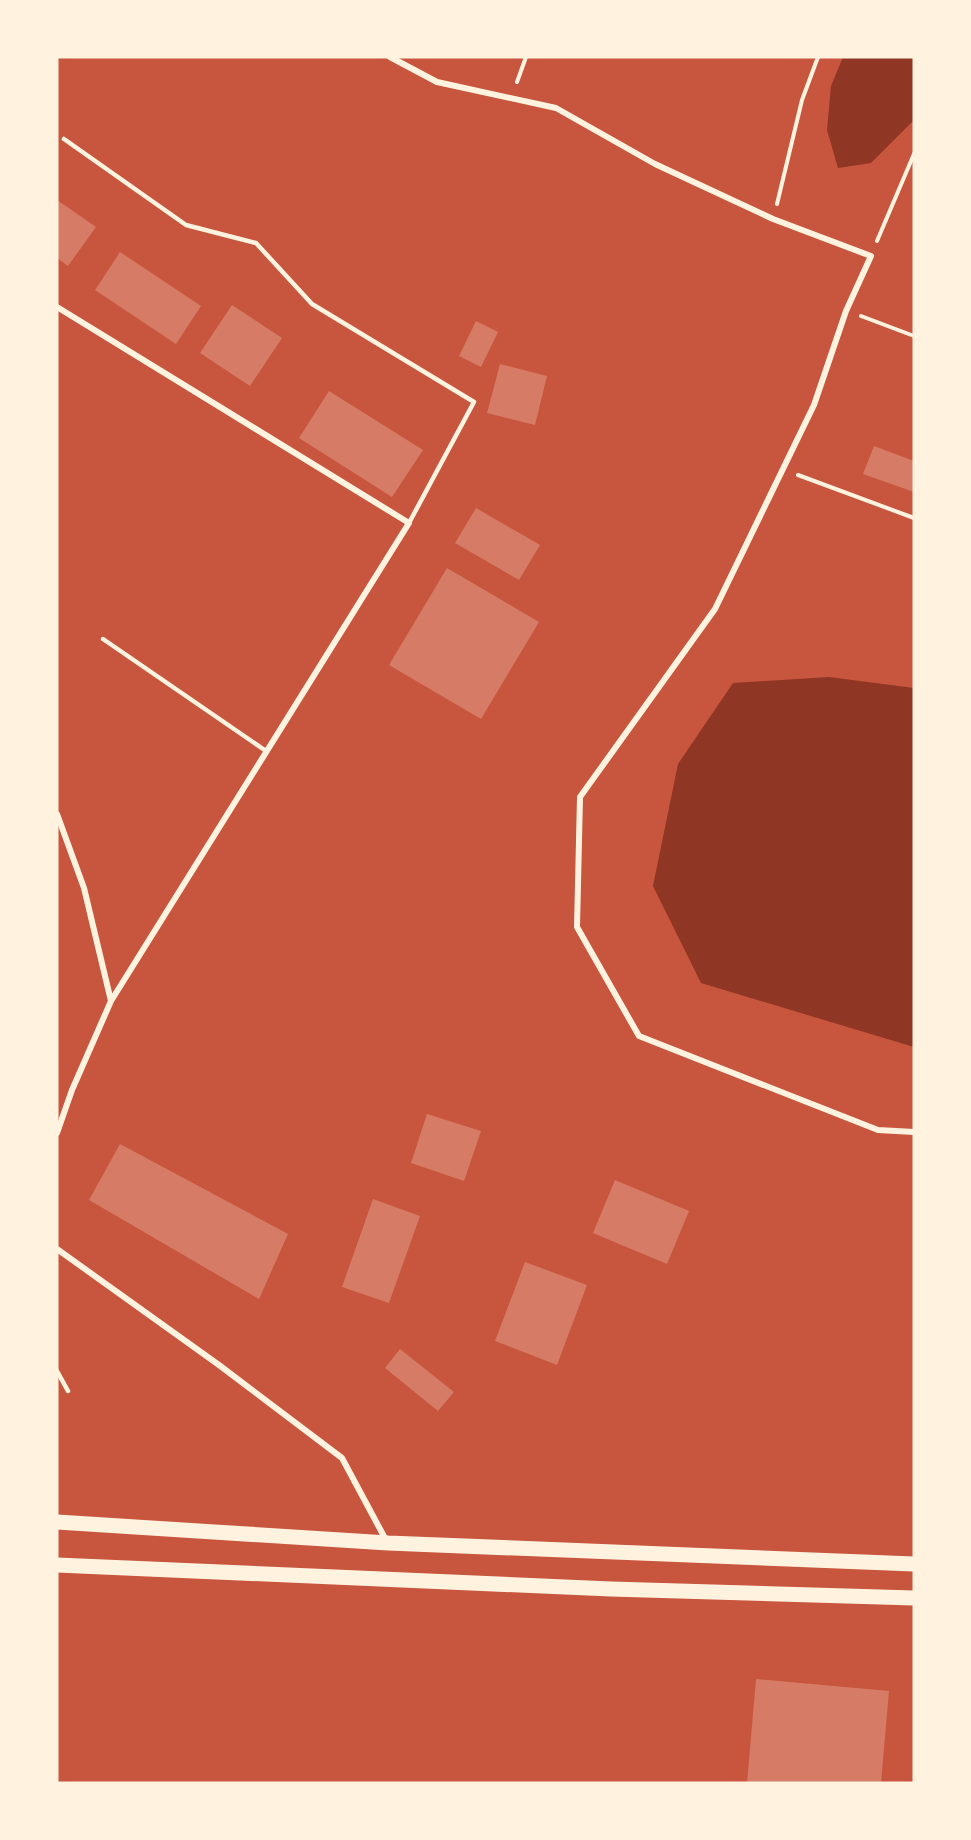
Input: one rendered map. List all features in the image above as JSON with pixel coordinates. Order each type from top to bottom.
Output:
[{"type":"main road","points":[[57,1522],[388,1543],[914,1564]]},
{"type":"main road","points":[[57,1565],[588,1588],[914,1599]]},
{"type":"street","points":[[390,57],[437,82],[556,108],[655,164],[773,219],[871,256],[846,311],[814,405],[715,609],[580,797],[577,927],[639,1036],[878,1130],[914,1132]]},
{"type":"street","points":[[57,307],[408,523],[111,1001],[72,1090],[57,1133]]},
{"type":"street","points":[[57,814],[84,888],[111,1001]]},
{"type":"street","points":[[57,1249],[219,1365],[342,1458],[388,1543]]},
{"type":"lane","points":[[64,139],[186,225],[256,243],[312,304],[474,402],[408,523]]},
{"type":"lane","points":[[103,639],[266,751]]},
{"type":"lane","points":[[57,1371],[68,1391]]},
{"type":"path","points":[[510,98],[526,57]]},
{"type":"path","points":[[773,219],[802,100],[818,57]]},
{"type":"path","points":[[871,256],[914,154]]},
{"type":"path","points":[[846,311],[914,336]]},
{"type":"path","points":[[783,469],[914,518]]},
{"type":"shaded area","points":[[843,57],[914,57],[914,118],[871,163],[838,168],[827,130],[831,86]]},
{"type":"shaded area","points":[[829,677],[914,688],[914,1047],[701,983],[653,886],[678,764],[733,683]]},
{"type":"building","points":[[57,200],[96,227],[68,266],[57,258]]},
{"type":"building","points":[[120,252],[201,306],[176,344],[95,290]]},
{"type":"building","points":[[232,305],[282,338],[250,386],[200,353]]},
{"type":"building","points":[[476,321],[498,332],[481,367],[459,356]]},
{"type":"building","points":[[500,364],[547,376],[535,425],[487,413]]},
{"type":"building","points":[[329,391],[423,450],[392,497],[299,438]]},
{"type":"building","points":[[874,446],[914,461],[914,492],[863,474]]},
{"type":"building","points":[[476,508],[540,545],[519,580],[455,543]]},
{"type":"building","points":[[447,568],[539,622],[481,719],[389,665]]},
{"type":"building","points":[[427,1114],[481,1131],[464,1181],[411,1163]]},
{"type":"building","points":[[120,1144],[288,1234],[259,1299],[89,1200]]},
{"type":"building","points":[[615,1180],[689,1211],[667,1264],[593,1233]]},
{"type":"building","points":[[373,1199],[420,1216],[389,1303],[342,1287]]},
{"type":"building","points":[[525,1262],[587,1285],[557,1365],[495,1341]]},
{"type":"building","points":[[400,1349],[454,1392],[438,1411],[385,1368]]},
{"type":"building","points":[[756,1679],[889,1691],[881,1783],[747,1783]]}]
